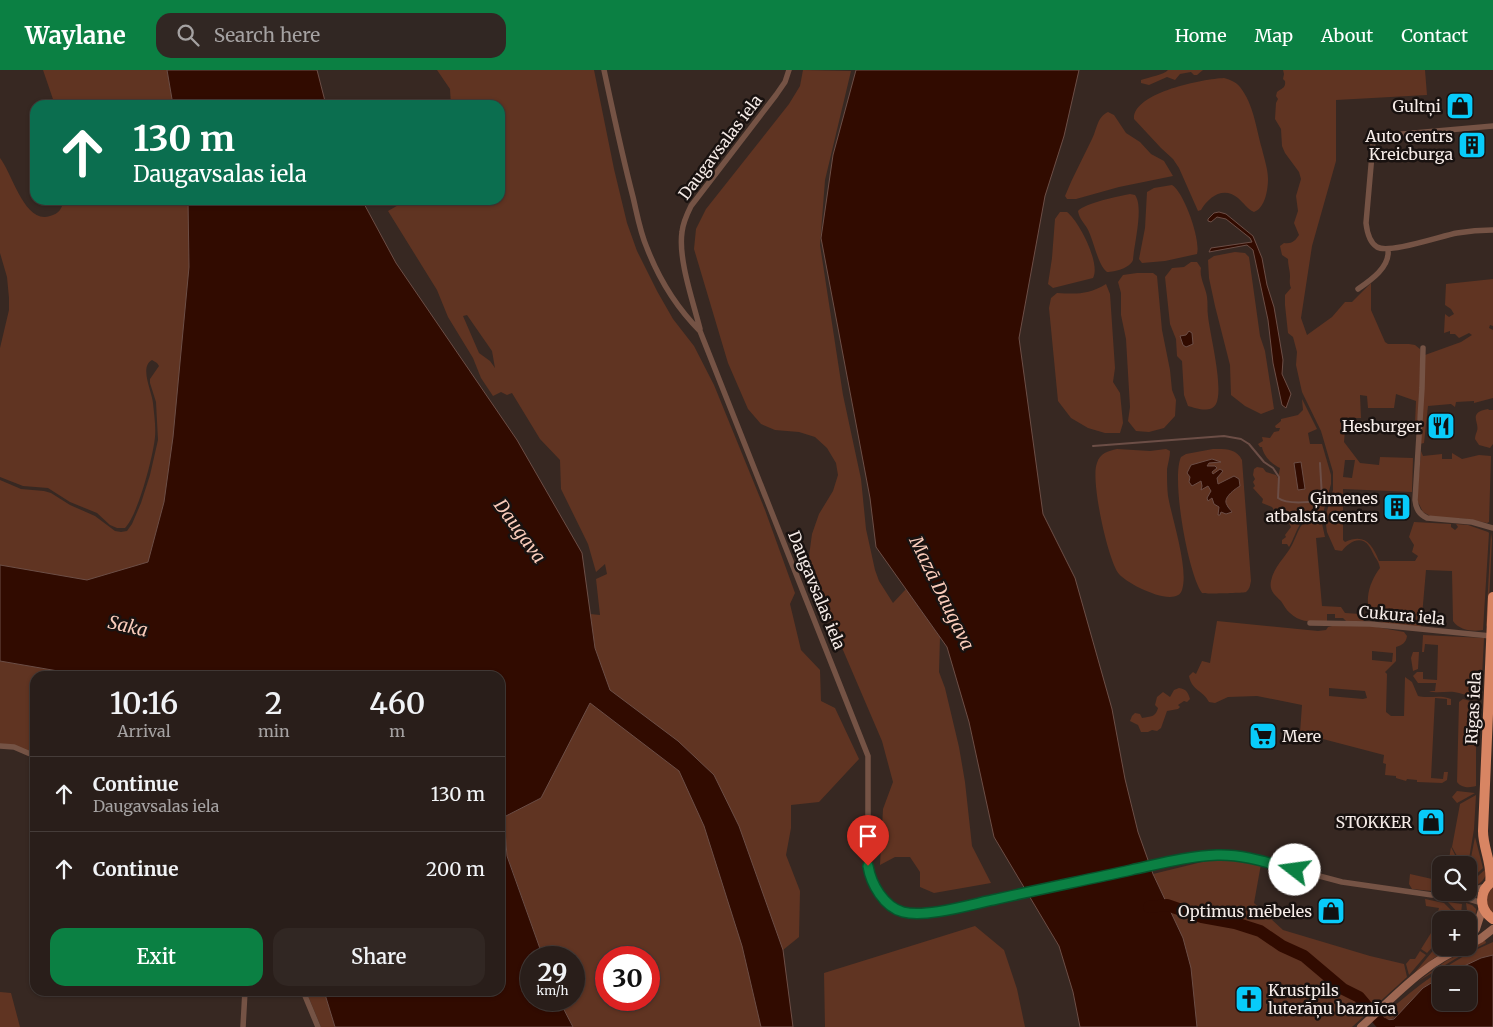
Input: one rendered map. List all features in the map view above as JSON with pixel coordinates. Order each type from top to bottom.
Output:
[{"type":"highway","name":"Rīgas iela","points":[[1483,905],[1483,893],[1490,883],[1492,871],[1484,847],[1483,820],[1491,696],[1493,597]]},
{"type":"highway","name":"Rīgas iela","points":[[1483,820],[1486,835],[1493,852]]},
{"type":"highway","points":[[1483,905],[1486,913],[1493,919]]},
{"type":"main road","points":[[1477,926],[1483,905]]},
{"type":"main road","points":[[1477,941],[1493,929]]},
{"type":"main road","points":[[1361,1027],[1423,972],[1448,956]]},
{"type":"street","name":"Daugavsalas iela","points":[[604,70],[646,248],[672,295],[700,331]]},
{"type":"street","name":"Daugavsalas iela","points":[[790,70],[785,82],[776,95],[691,206],[685,218],[681,246],[700,331],[868,756],[868,866],[870,876],[888,904],[898,910],[922,913],[974,904],[1170,861],[1209,855],[1254,859],[1342,882],[1432,895]]},
{"type":"street","points":[[1492,230],[1456,233],[1388,250],[1378,248],[1367,232],[1369,182],[1374,140],[1380,136],[1493,126]]},
{"type":"street","points":[[1358,289],[1380,270],[1388,259],[1388,250]]},
{"type":"street","points":[[1423,348],[1415,500],[1417,509],[1422,516],[1427,518],[1472,522],[1493,528]]},
{"type":"street","name":"Cukura iela","points":[[1310,623],[1370,624],[1491,636]]},
{"type":"street","points":[[0,746],[14,747],[30,754]]},
{"type":"street","points":[[1477,888],[1490,883]]},
{"type":"street","points":[[1474,901],[1483,905]]},
{"type":"street","points":[[243,1027],[245,996]]},
{"type":"street","points":[[305,996],[318,1027]]},
{"type":"shaded area","points":[[43,70],[167,70],[172,100],[53,100]]},
{"type":"shaded area","points":[[437,70],[594,70],[614,169],[627,223],[637,251],[673,319],[694,346],[714,385],[765,510],[795,593],[790,604],[801,650],[820,670],[821,701],[835,708],[859,759],[819,802],[791,805],[791,828],[786,855],[800,891],[799,937],[783,950],[793,1027],[573,1027],[565,1011],[585,1011],[585,946],[539,946],[507,855],[505,816],[541,798],[599,659],[595,648],[590,614],[600,615],[596,579],[607,574],[605,564],[596,572],[588,544],[561,489],[560,460],[540,439],[512,393],[507,395],[501,392],[493,396],[481,378],[473,358],[448,317],[437,290],[388,211],[398,205],[505,205],[505,100],[451,100],[450,89]],"holes":[[[467,315],[492,351],[495,368],[490,361],[479,353],[463,316]]]},
{"type":"shaded area","points":[[803,70],[851,71],[825,180],[820,245],[843,395],[861,479],[866,529],[879,581],[893,603],[906,589],[940,637],[939,672],[945,688],[959,747],[972,846],[991,883],[934,893],[920,887],[920,872],[910,857],[895,857],[880,865],[883,809],[893,782],[882,741],[813,580],[809,556],[812,534],[819,514],[833,491],[838,475],[836,463],[827,448],[815,437],[799,432],[775,430],[761,424],[748,409],[728,363],[694,249],[696,229],[706,209],[789,104],[800,86]]},
{"type":"shaded area","points":[[1168,70],[1203,70],[1197,75],[1191,72],[1180,74],[1175,80],[1167,77],[1149,85],[1141,83],[1141,80],[1160,75]]},
{"type":"shaded area","points":[[1283,70],[1425,70],[1427,95],[1336,100],[1336,161],[1312,246],[1301,318],[1307,335],[1332,317],[1345,302],[1352,302],[1371,283],[1371,310],[1385,342],[1388,344],[1415,345],[1420,349],[1421,389],[1417,424],[1415,424],[1416,401],[1396,394],[1394,408],[1368,408],[1367,396],[1360,395],[1361,418],[1346,418],[1344,442],[1360,463],[1379,465],[1380,457],[1413,458],[1412,492],[1343,489],[1343,540],[1345,542],[1352,539],[1362,539],[1366,541],[1373,549],[1379,561],[1415,561],[1418,556],[1412,552],[1414,545],[1409,537],[1414,522],[1451,524],[1451,527],[1455,530],[1458,527],[1456,524],[1468,525],[1488,532],[1483,630],[1466,630],[1453,621],[1452,571],[1426,570],[1421,627],[1393,625],[1377,620],[1368,607],[1369,589],[1380,568],[1371,549],[1366,543],[1359,540],[1348,545],[1342,551],[1335,550],[1327,532],[1325,518],[1333,490],[1333,472],[1321,431],[1302,392],[1296,365],[1297,352],[1293,337],[1288,333],[1285,305],[1285,295],[1291,288],[1290,274],[1288,259],[1282,255],[1280,246],[1284,243],[1293,242],[1299,235],[1294,223],[1298,211],[1296,196],[1301,179],[1299,172],[1285,153],[1282,146],[1281,129],[1275,119],[1278,99],[1276,96],[1277,92],[1285,85]],"holes":[[[1345,460],[1355,460],[1352,478],[1343,477]]]},
{"type":"shaded area","points":[[1224,78],[1233,81],[1245,94],[1254,117],[1267,167],[1268,183],[1265,198],[1261,207],[1254,212],[1247,208],[1233,194],[1227,193],[1217,194],[1198,211],[1179,168],[1173,159],[1134,119],[1137,110],[1145,101],[1157,94],[1186,84]]},
{"type":"shaded area","points":[[1108,112],[1114,115],[1126,133],[1140,142],[1151,154],[1164,161],[1173,176],[1119,187],[1076,199],[1067,199],[1065,196],[1098,124],[1104,114]]},
{"type":"shaded area","points":[[0,158],[26,206],[33,213],[41,217],[57,213],[62,205],[237,205],[247,529],[0,630],[0,480],[21,489],[51,493],[70,505],[95,516],[115,531],[127,531],[141,503],[158,440],[156,402],[150,379],[159,366],[152,360],[148,363],[146,374],[153,403],[155,437],[140,499],[125,528],[117,528],[110,525],[97,513],[70,502],[48,488],[23,486],[0,477],[0,348],[9,310],[9,298],[7,277],[0,253]]},
{"type":"shaded area","points":[[1172,185],[1182,197],[1194,228],[1198,247],[1197,254],[1165,261],[1142,263],[1139,259],[1145,228],[1147,192],[1154,188]]},
{"type":"shaded area","points":[[1130,194],[1135,195],[1139,208],[1133,260],[1126,267],[1107,272],[1098,258],[1087,228],[1080,218],[1078,211],[1095,203]]},
{"type":"shaded area","points":[[1060,212],[1067,212],[1083,233],[1088,243],[1095,272],[1093,278],[1053,288],[1048,284],[1055,219]]},
{"type":"shaded area","points":[[1235,252],[1245,253],[1249,257],[1260,336],[1265,351],[1274,409],[1261,414],[1245,406],[1231,395],[1230,365],[1209,278],[1208,260],[1214,256]]},
{"type":"shaded area","points":[[1191,262],[1197,262],[1201,268],[1218,374],[1216,404],[1207,410],[1188,406],[1184,395],[1182,361],[1177,356],[1176,339],[1170,324],[1165,277],[1172,268],[1184,267]]},
{"type":"shaded area","points":[[1153,273],[1157,276],[1162,330],[1172,390],[1176,400],[1175,416],[1164,428],[1149,432],[1136,431],[1128,421],[1130,407],[1126,339],[1121,315],[1121,293],[1118,282],[1123,275]]},
{"type":"shaded area","points":[[1493,279],[1493,326],[1490,325],[1489,328],[1493,330],[1493,398],[1474,403],[1474,401],[1456,402],[1455,407],[1451,404],[1428,406],[1424,443],[1420,444],[1425,355],[1461,342],[1472,335],[1469,333],[1459,338],[1455,334],[1450,334],[1450,331],[1444,333],[1445,314],[1449,317],[1454,314],[1445,305],[1446,284]]},
{"type":"shaded area","points":[[1106,284],[1110,294],[1115,368],[1113,382],[1120,393],[1123,423],[1120,433],[1105,433],[1088,428],[1071,418],[1058,401],[1049,308],[1051,298],[1057,293],[1082,293]]},
{"type":"shaded area","points":[[1302,399],[1317,429],[1308,433],[1310,444],[1322,444],[1331,475],[1331,484],[1322,517],[1309,515],[1304,518],[1289,547],[1287,544],[1282,544],[1282,540],[1286,537],[1285,535],[1291,527],[1288,521],[1283,520],[1275,508],[1274,510],[1272,507],[1262,503],[1263,499],[1253,488],[1255,486],[1253,482],[1255,479],[1253,475],[1254,469],[1257,467],[1263,468],[1266,472],[1276,475],[1278,478],[1280,468],[1268,459],[1262,447],[1258,444],[1263,441],[1262,437],[1270,438],[1274,432],[1279,431],[1280,428],[1275,426],[1281,419],[1298,415],[1303,410]]},
{"type":"shaded area","points":[[1488,409],[1493,410],[1493,444],[1490,448],[1479,445],[1475,439],[1477,428],[1476,415]]},
{"type":"shaded area","points":[[1117,449],[1150,451],[1166,449],[1170,451],[1167,469],[1168,496],[1182,557],[1184,581],[1182,590],[1178,595],[1171,597],[1151,593],[1124,578],[1119,574],[1115,566],[1101,520],[1095,472],[1100,457]]},
{"type":"shaded area","points":[[1213,449],[1233,451],[1242,460],[1251,581],[1246,592],[1202,593],[1191,567],[1182,526],[1178,468],[1181,457],[1186,454]]},
{"type":"shaded area","points":[[1421,451],[1423,456],[1442,454],[1442,459],[1452,459],[1452,453],[1462,459],[1479,455],[1491,456],[1489,522],[1432,517],[1423,512],[1417,500]]},
{"type":"shaded area","points":[[1312,518],[1321,519],[1325,537],[1316,538],[1322,606],[1341,607],[1345,613],[1360,614],[1363,616],[1364,621],[1348,623],[1343,618],[1335,618],[1335,614],[1327,614],[1327,622],[1312,622],[1298,619],[1289,612],[1272,590],[1271,581],[1275,571],[1292,545],[1299,529],[1304,522]]},
{"type":"shaded area","points":[[1491,532],[1488,623],[1486,627]]},
{"type":"shaded area","points":[[1217,621],[1318,631],[1326,630],[1332,626],[1371,626],[1404,632],[1407,636],[1406,640],[1396,647],[1396,661],[1385,672],[1387,674],[1386,712],[1391,716],[1404,716],[1405,677],[1412,682],[1418,696],[1451,699],[1451,705],[1447,705],[1447,699],[1435,698],[1431,778],[1443,779],[1444,772],[1448,772],[1447,780],[1442,783],[1417,782],[1417,780],[1407,779],[1406,781],[1396,778],[1396,776],[1385,775],[1386,764],[1383,763],[1384,755],[1300,733],[1302,705],[1257,696],[1228,697],[1215,703],[1209,702],[1195,688],[1189,676],[1193,672],[1196,674],[1202,661],[1210,663]],"holes":[[[1372,651],[1393,653],[1392,662],[1372,660]],[[1329,688],[1365,691],[1367,698],[1329,696]]]},
{"type":"shaded area","points":[[1423,635],[1484,638],[1481,695],[1432,692],[1429,691],[1435,691],[1436,683],[1418,683],[1413,676],[1417,672],[1423,672],[1423,679],[1437,680],[1438,645],[1425,644],[1424,652],[1422,652]]},
{"type":"shaded area","points":[[1413,652],[1419,652],[1418,669],[1413,671],[1411,658]]},
{"type":"shaded area","points":[[0,661],[58,671],[30,671],[30,752],[0,744]]},
{"type":"shaded area","points":[[1179,688],[1186,691],[1190,699],[1178,705],[1180,707],[1178,709],[1167,711],[1161,728],[1157,731],[1141,732],[1138,725],[1130,721],[1135,713],[1140,714],[1142,718],[1154,715],[1158,708],[1155,705],[1157,697],[1163,692],[1170,697],[1174,690]]},
{"type":"shaded area","points":[[1463,699],[1481,704],[1476,741],[1476,786],[1471,787],[1463,786],[1457,782],[1459,702]]},
{"type":"shaded area","points":[[1457,791],[1475,793],[1457,803],[1452,797]]},
{"type":"shaded area","points":[[1476,795],[1474,829],[1470,856],[1457,856],[1452,847],[1460,804]]},
{"type":"shaded area","points":[[1475,837],[1483,868],[1477,874],[1477,856],[1471,856]]},
{"type":"shaded area","points":[[1451,847],[1456,856],[1450,856]]},
{"type":"shaded area","points":[[1221,859],[1261,864],[1254,903],[1283,930],[1404,964],[1407,977],[1352,1027],[1161,1027],[1147,901],[1153,874]]},
{"type":"shaded area","points":[[1488,867],[1486,875],[1477,884],[1477,877]]},
{"type":"shaded area","points":[[1410,874],[1432,879],[1432,891],[1412,889],[1409,884]]},
{"type":"shaded area","points":[[1493,885],[1493,917],[1484,905],[1489,888]]},
{"type":"shaded area","points":[[1425,899],[1444,903],[1452,911],[1438,911],[1439,908],[1426,906]]},
{"type":"shaded area","points":[[1448,902],[1462,904],[1461,911],[1456,911]]},
{"type":"shaded area","points":[[1466,903],[1476,909],[1476,911],[1467,911]]},
{"type":"shaded area","points":[[975,926],[1004,950],[1017,989],[1025,1027],[825,1027],[824,973]]},
{"type":"shaded area","points":[[1432,930],[1432,948],[1427,953],[1421,949]]},
{"type":"shaded area","points":[[1485,940],[1486,943],[1477,948],[1477,944]]},
{"type":"shaded area","points":[[1493,942],[1493,955],[1464,966],[1447,966],[1465,956],[1477,956],[1478,949]]},
{"type":"shaded area","points":[[1420,951],[1426,955],[1409,975],[1406,964],[1410,959],[1415,959]]},
{"type":"shaded area","points":[[1432,952],[1432,956],[1438,956],[1434,958],[1412,976]]},
{"type":"shaded area","points":[[1455,956],[1461,956],[1443,966],[1439,966]]},
{"type":"shaded area","points":[[1432,976],[1432,982],[1423,988],[1400,1014],[1390,1020],[1383,1019],[1383,1016]]},
{"type":"shaded area","points":[[0,992],[11,993],[20,1027],[0,1027]]},
{"type":"shaded area","points":[[308,996],[326,996],[335,1027],[321,1027]]},
{"type":"water","points":[[167,70],[317,70],[325,100],[172,100]]},
{"type":"water","name":"Mazā Daugava","points":[[856,70],[1079,70],[1064,136],[1045,196],[1019,338],[1043,514],[1075,578],[1112,709],[1125,779],[1138,832],[1153,874],[1183,938],[1191,968],[1197,1027],[1080,1027],[1073,992],[1059,946],[994,837],[969,722],[947,647],[876,547],[870,498],[821,238],[833,155]]},
{"type":"water","points":[[188,205],[365,205],[396,263],[517,440],[582,553],[595,648],[610,690],[678,741],[714,775],[739,826],[783,950],[793,1027],[761,1027],[742,946],[704,826],[679,771],[590,703],[541,798],[505,816],[505,671],[58,671],[0,661],[0,565],[87,580],[148,562],[164,502],[173,437],[189,267]]},
{"type":"water","points":[[1214,213],[1226,214],[1253,236],[1262,258],[1267,285],[1274,307],[1283,360],[1282,374],[1291,394],[1286,408],[1282,405],[1273,363],[1268,320],[1253,250],[1247,245],[1209,252],[1211,248],[1252,242],[1250,238],[1226,219],[1217,217],[1211,222],[1208,221]]},
{"type":"water","points":[[1189,331],[1192,333],[1193,344],[1186,347],[1183,345],[1180,336],[1186,335]]},
{"type":"water","points":[[1212,459],[1221,462],[1209,463],[1207,466],[1215,466],[1217,468],[1212,472],[1213,474],[1220,469],[1223,471],[1217,478],[1218,484],[1234,476],[1239,479],[1240,486],[1226,500],[1227,506],[1232,512],[1226,514],[1221,512],[1218,515],[1219,507],[1214,504],[1212,498],[1208,501],[1207,498],[1211,491],[1208,486],[1201,490],[1201,481],[1192,486],[1189,482],[1190,477],[1187,473],[1191,465]]},
{"type":"water","points":[[1301,462],[1305,489],[1298,490],[1294,463]]},
{"type":"water","points":[[505,830],[507,856],[539,946],[520,946],[520,1011],[565,1011],[573,1027],[335,1027],[326,996],[505,996]]},
{"type":"water","points":[[1493,955],[1493,1027],[1379,1027],[1377,1025],[1383,1019],[1394,1019],[1423,988],[1432,982],[1432,1011],[1477,1011],[1477,966],[1464,966]]},
{"type":"waterway","points":[[1093,446],[1224,436],[1241,439],[1249,444],[1264,462],[1273,468],[1279,477],[1278,498],[1294,502],[1313,501],[1322,497],[1320,463]]},
{"type":"waterway","points":[[1149,907],[1167,905],[1202,917],[1235,923],[1260,931],[1282,946],[1304,956],[1343,989],[1359,997],[1380,1022],[1389,1027]]},
{"type":"place","name":"Gultņi","points":[[1460,106]]},
{"type":"place","name":"Auto centrs Kreicburga","points":[[1472,145]]},
{"type":"place","name":"Hesburger","points":[[1441,426]]},
{"type":"place","name":"Ģimenes atbalsta centrs","points":[[1397,507]]},
{"type":"place","name":"Mere","points":[[1263,736]]},
{"type":"place","name":"STOKKER","points":[[1431,822]]},
{"type":"place","name":"Optimus mēbeles","points":[[1331,911]]},
{"type":"place","name":"Krustpils luterāņu baznīca","points":[[1249,999]]},
{"type":"route","points":[[868,866],[870,876],[888,904],[902,912],[911,913],[933,912],[1170,861],[1217,854],[1254,859],[1295,870]]},
{"type":"water label","name":"Daugava","points":[[520,531]]},
{"type":"water label","name":"Saka","points":[[128,626]]}]
